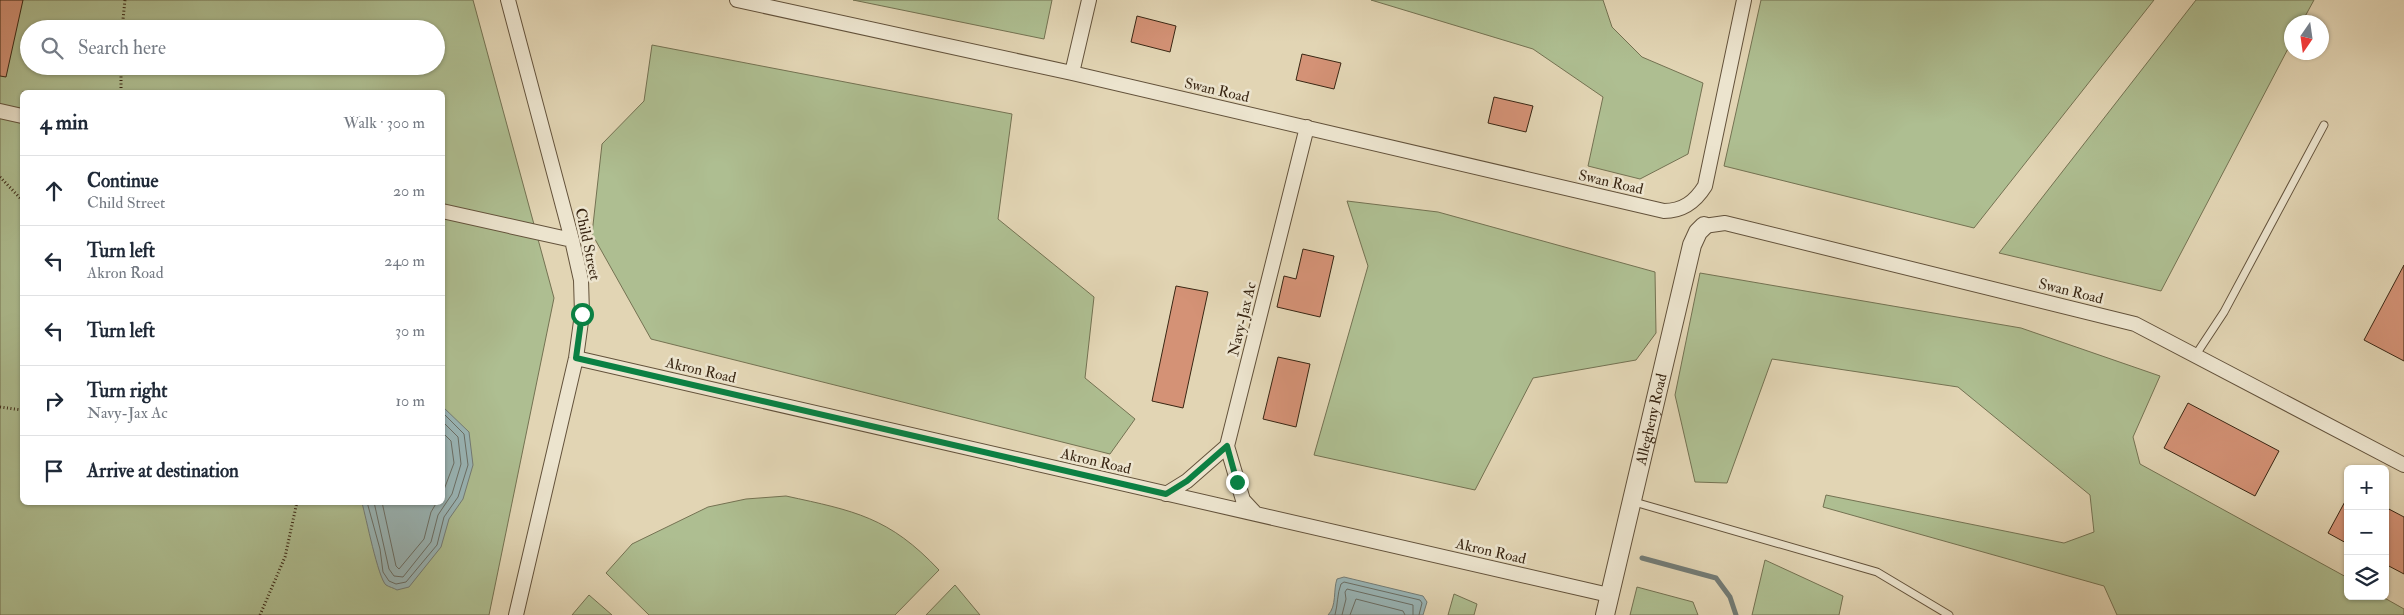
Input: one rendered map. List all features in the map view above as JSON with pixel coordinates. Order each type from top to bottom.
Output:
[{"type":"street","name":"Child Street","points":[[508,0],[572,240],[581,280],[582,314],[576,358],[516,615]]},
{"type":"street","name":"Swan Road","points":[[737,0],[1072,73],[1664,211],[1676,211],[1687,206],[1697,199],[1705,186],[1744,0]]},
{"type":"street","points":[[1072,73],[1089,0]]},
{"type":"street","points":[[0,111],[20,116]]},
{"type":"street","name":"Navy-Jax Ac","points":[[1227,446],[1307,127]]},
{"type":"street","points":[[445,212],[572,240]]},
{"type":"street","name":"Swan Road","points":[[1704,226],[1725,223],[2135,324],[2404,464]]},
{"type":"street","name":"Allegheny Road","points":[[1605,615],[1692,245],[1698,232],[1704,226]]},
{"type":"street","name":"Akron Road","points":[[576,358],[1609,595]]},
{"type":"street","points":[[1166,494],[1187,481],[1227,446],[1243,500],[1256,514]]},
{"type":"lane","points":[[2194,356],[2224,312],[2324,125]]},
{"type":"lane","points":[[1631,501],[1877,572],[1949,615]]},
{"type":"path","points":[[123,20],[126,0]]},
{"type":"path","points":[[120,75],[121,90]]},
{"type":"path","points":[[0,177],[20,198]]},
{"type":"path","points":[[0,407],[20,410]]},
{"type":"path","points":[[260,615],[285,557],[296,505]]},
{"type":"green space","points":[[0,0],[473,0],[554,298],[489,615],[0,615]]},
{"type":"green space","points":[[853,0],[1052,0],[1044,39]]},
{"type":"green space","points":[[1371,0],[1603,0],[1612,27],[1642,57],[1703,83],[1688,154],[1640,179],[1588,166],[1603,97],[1533,49]]},
{"type":"green space","points":[[1761,0],[2154,0],[1974,228],[1724,166]]},
{"type":"green space","points":[[2196,0],[2314,0],[2306,15],[2284,15],[2284,56],[2161,291],[1999,253]]},
{"type":"green space","points":[[652,45],[1012,114],[998,219],[1094,297],[1085,378],[1135,419],[1110,454],[651,339],[592,234],[602,144],[644,101]]},
{"type":"green space","points":[[1347,201],[1438,212],[1655,272],[1656,333],[1636,360],[1533,378],[1475,490],[1314,455],[1368,266]]},
{"type":"green space","points":[[1700,273],[2021,328],[2160,376],[2133,437],[2140,464],[2344,576],[2344,600],[2388,600],[2404,609],[2404,615],[2117,615],[2104,586],[1823,507],[1826,495],[2064,543],[2094,532],[2090,495],[1958,387],[1772,359],[1727,483],[1695,482],[1675,395]]},
{"type":"green space","points":[[786,496],[852,512],[887,527],[921,552],[939,570],[895,615],[649,615],[606,573],[632,544],[708,507],[746,499]]},
{"type":"green space","points":[[1765,560],[1843,596],[1839,615],[1752,615]]},
{"type":"green space","points":[[955,585],[980,615],[926,615]]},
{"type":"green space","points":[[1637,587],[1693,602],[1698,615],[1630,615]]},
{"type":"green space","points":[[1454,594],[1477,604],[1474,615],[1448,615]]},
{"type":"green space","points":[[589,595],[612,615],[572,615]]},
{"type":"water","points":[[445,409],[469,432],[473,465],[463,499],[449,519],[441,547],[409,587],[397,590],[386,585],[376,560],[362,505],[445,505]]},
{"type":"water","points":[[1344,577],[1423,596],[1427,602],[1423,615],[1328,615],[1334,603],[1337,579]]},
{"type":"building","points":[[0,0],[23,0],[6,77],[0,76]]},
{"type":"building","points":[[1137,16],[1176,26],[1170,52],[1131,42]]},
{"type":"building","points":[[1302,54],[1341,63],[1334,89],[1296,80]]},
{"type":"building","points":[[1494,97],[1533,106],[1526,132],[1488,123]]},
{"type":"building","points":[[1303,249],[1334,256],[1320,317],[1277,307],[1284,276],[1296,279]]},
{"type":"building","points":[[2404,265],[2404,361],[2364,340]]},
{"type":"building","points":[[1176,286],[1208,292],[1183,408],[1152,401]]},
{"type":"building","points":[[1278,357],[1310,364],[1296,427],[1263,419]]},
{"type":"building","points":[[2188,403],[2279,451],[2255,496],[2164,448]]},
{"type":"building","points":[[2344,503],[2344,542],[2328,533]]},
{"type":"building","points":[[2389,509],[2404,517],[2404,574],[2389,566]]},
{"type":"waterway","points":[[1642,558],[1716,578],[1730,597],[1736,615]]},
{"type":"route","points":[[582,314],[576,358],[1166,494],[1187,481],[1227,446],[1237,482]]}]
